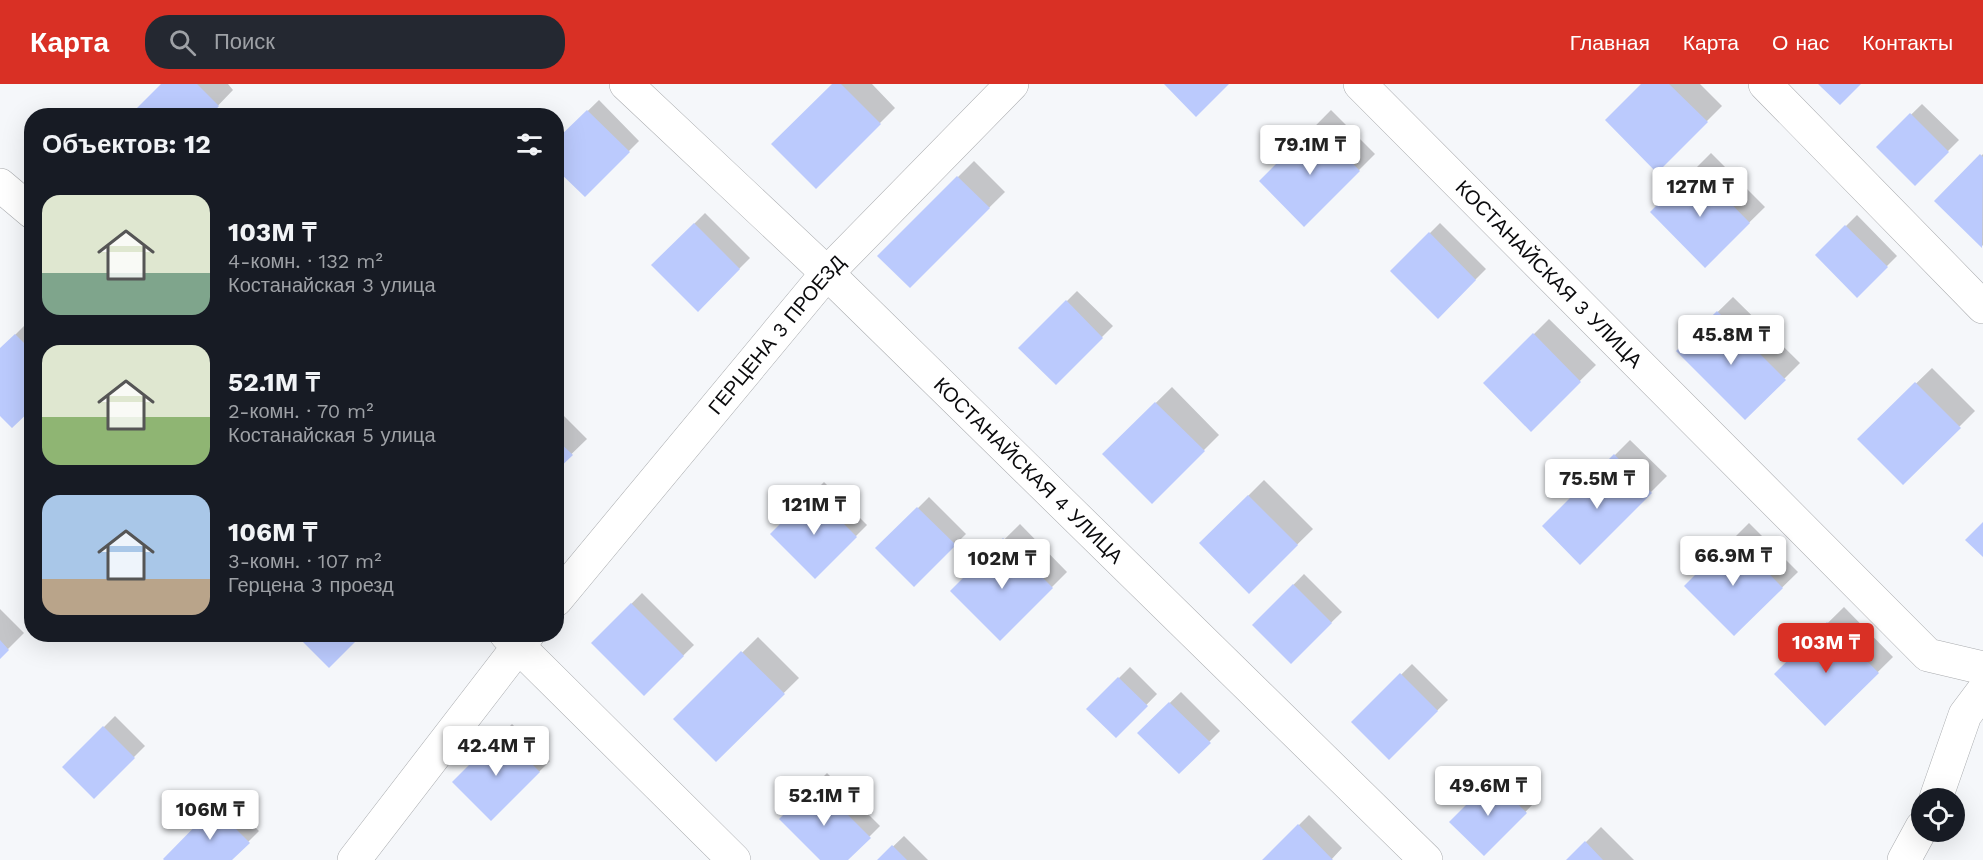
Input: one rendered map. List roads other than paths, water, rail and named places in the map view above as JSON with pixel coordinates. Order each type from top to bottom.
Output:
[{"type":"street","name":"КОСТАНАЙСКАЯ 4 УЛИЦА","points":[[626,84],[827,273],[1426,860]]},
{"type":"street","name":"ГЕРЦЕНА 3 ПРОЕЗД","points":[[564,590],[827,273],[1012,84]]},
{"type":"street","name":"КОСТАНАЙСКАЯ 3 УЛИЦА","points":[[1360,84],[1928,655],[1983,668]]},
{"type":"street","points":[[1765,84],[1983,308]]},
{"type":"street","points":[[0,185],[24,205]]},
{"type":"street","points":[[354,860],[514,642]]},
{"type":"street","points":[[521,642],[734,860]]},
{"type":"street","points":[[1939,788],[1965,715],[1983,692]]},
{"type":"street","points":[[1904,860],[1914,842]]}]
